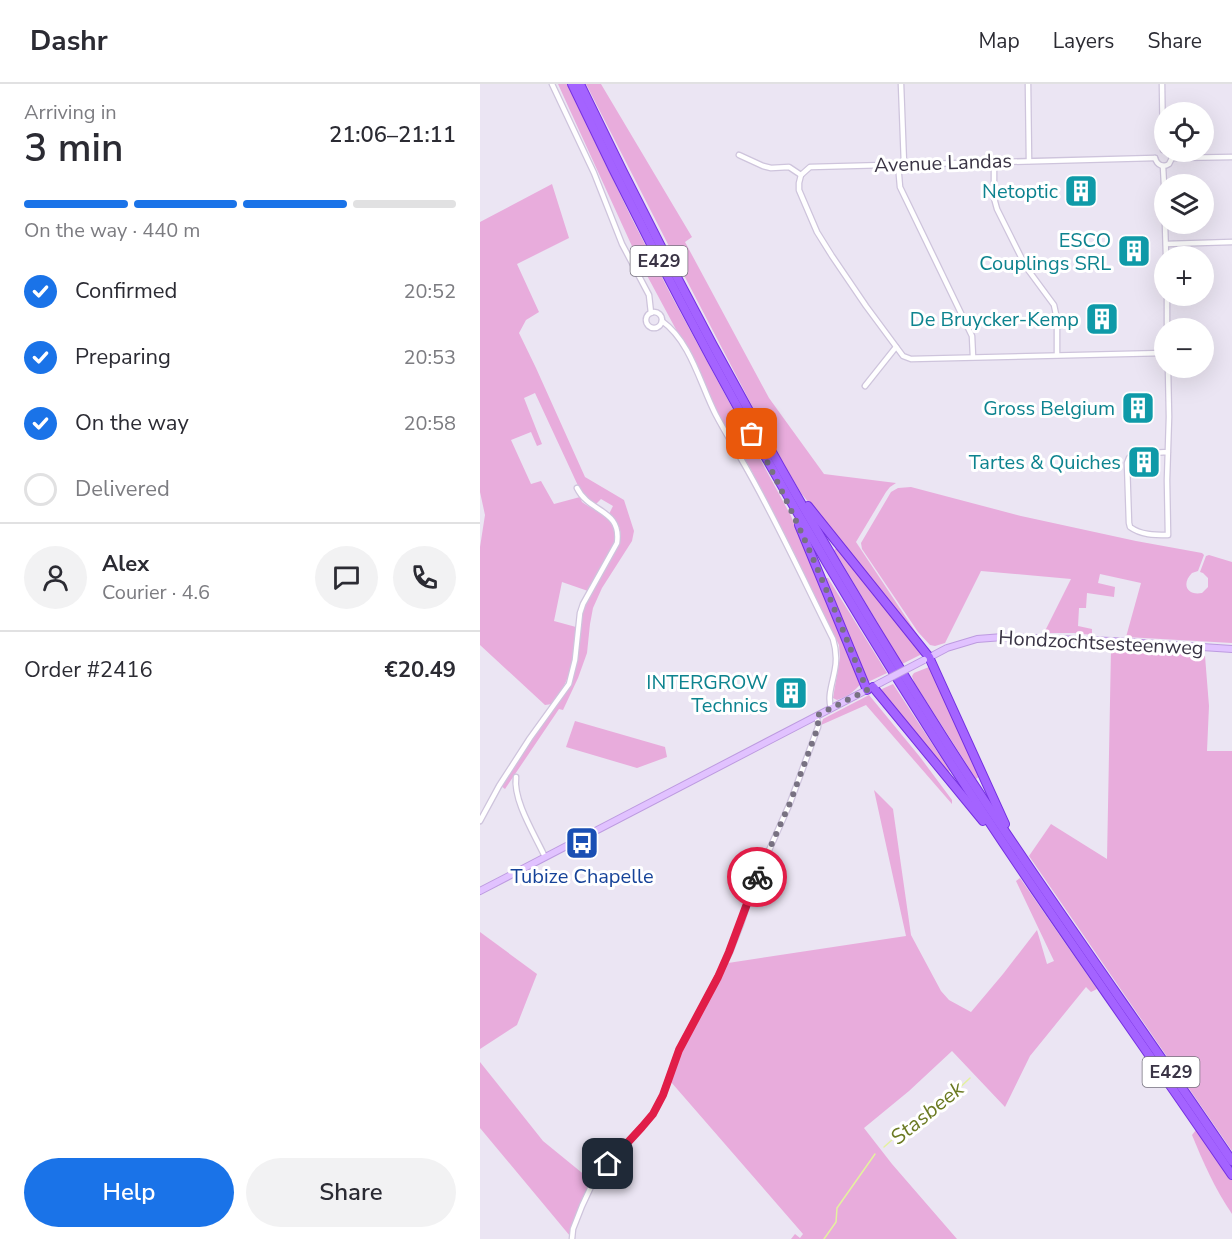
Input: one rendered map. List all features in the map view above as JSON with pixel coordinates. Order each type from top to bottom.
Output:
[{"type":"highway","name":"E429","points":[[572,84],[644,231],[888,664],[995,831],[1232,1175]]},
{"type":"highway","name":"E429","points":[[580,84],[661,247],[777,463],[779,473],[894,659],[1011,841],[1232,1161]]},
{"type":"highway","points":[[777,463],[788,474],[803,500],[927,659],[1011,841]]},
{"type":"highway","points":[[779,473],[810,550],[873,687],[983,821],[995,831]]},
{"type":"main road","name":"Hondzochtsesteenweg","points":[[480,891],[947,648],[977,639],[1003,637],[1232,649]]},
{"type":"street","points":[[552,84],[594,173],[622,244],[647,292],[651,313]]},
{"type":"street","points":[[901,84],[900,187],[972,336],[973,357]]},
{"type":"street","points":[[1028,84],[1029,161]]},
{"type":"street","points":[[1162,84],[1163,102]]},
{"type":"street","points":[[740,155],[771,168],[789,167],[801,176],[799,190],[817,232],[842,272],[903,356],[911,359],[1154,353]]},
{"type":"street","points":[[1214,157],[1232,156]]},
{"type":"street","name":"Avenue Landas","points":[[801,176],[810,167],[1154,158]]},
{"type":"street","points":[[994,161],[994,198],[997,209],[1026,267],[1054,305],[1057,319],[1057,355]]},
{"type":"street","points":[[1157,162],[1163,166],[1170,162]]},
{"type":"street","points":[[1163,166],[1163,174]]},
{"type":"street","points":[[1166,234],[1166,244],[1232,242]]},
{"type":"street","points":[[662,321],[656,328],[649,327],[645,320],[651,313],[660,315],[662,321],[677,336],[688,354],[716,415],[784,539],[834,639],[836,659],[829,704],[831,708]]},
{"type":"street","points":[[865,386],[896,347]]},
{"type":"street","points":[[1168,378],[1168,535],[1137,532],[1130,527],[1129,523],[1127,463],[1133,454],[1168,452]]},
{"type":"street","points":[[480,820],[536,729],[569,684],[583,604],[617,543],[618,534],[612,519],[585,499],[577,488]]},
{"type":"street","points":[[572,1239],[576,1221],[596,1176],[653,1114],[663,1095],[679,1050],[729,952],[754,884],[790,803],[818,727],[816,716]]},
{"type":"street","points":[[508,783],[516,777],[515,786],[519,802],[545,857]]},
{"type":"shaded area","points":[[558,84],[567,84],[671,295],[791,516],[861,683],[844,697],[837,700],[833,698],[840,657],[839,645],[749,466],[721,420],[687,350],[636,255]]},
{"type":"shaded area","points":[[586,84],[601,84],[692,237],[685,242],[769,398],[824,474],[896,483],[886,492],[856,542],[923,643],[921,644],[801,493],[772,444]]},
{"type":"shaded area","points":[[552,184],[569,238],[517,264],[539,312],[526,320],[519,333],[585,477],[624,500],[634,531],[632,541],[602,588],[593,608],[587,653],[563,710],[559,709],[505,789],[501,786],[573,677],[583,608],[620,537],[619,526],[609,514],[613,506],[601,499],[595,505],[585,498],[580,490],[535,393],[524,398],[542,444],[537,446],[531,432],[511,440],[531,484],[541,481],[554,504],[580,497],[582,502],[609,520],[614,528],[615,536],[609,556],[588,591],[562,582],[554,621],[576,627],[573,659],[568,677],[559,695],[552,704],[545,705],[480,645],[480,547],[485,515],[480,492],[480,222]]},
{"type":"shaded area","points":[[911,487],[1021,516],[1202,553],[1204,555],[1198,571],[1192,573],[1186,585],[1193,593],[1202,593],[1208,587],[1208,578],[1200,572],[1206,556],[1232,562],[1232,643],[1126,637],[1141,583],[1100,574],[1098,583],[1115,587],[1114,597],[1087,593],[1086,608],[1079,608],[1078,626],[1092,629],[1092,635],[1044,633],[1071,579],[981,571],[945,643],[930,645],[918,632],[862,549],[861,543],[891,492],[898,488]]},
{"type":"shaded area","points":[[837,548],[922,654],[902,664],[834,550]]},
{"type":"shaded area","points":[[823,578],[828,578],[887,673],[868,682]]},
{"type":"shaded area","points":[[1111,649],[1205,656],[1209,706],[1207,751],[1232,751],[1232,1151],[1029,856],[1051,824],[1107,859]]},
{"type":"shaded area","points":[[929,667],[980,776],[976,779],[914,682],[912,676],[914,673]]},
{"type":"shaded area","points":[[893,684],[950,771],[947,773],[883,694],[882,689]]},
{"type":"shaded area","points":[[869,695],[920,757],[952,800],[952,804],[866,705],[821,725],[823,719]]},
{"type":"shaded area","points":[[575,721],[665,747],[667,757],[637,768],[566,747]]},
{"type":"shaded area","points":[[874,790],[893,809],[911,935],[941,991],[949,1000],[971,1012],[1037,930],[1047,964],[1054,961],[1016,881],[1020,878],[1097,989],[1091,992],[1086,987],[1030,1056],[1005,1107],[952,1051],[864,1128],[957,1239],[791,1239],[795,1234],[800,1238],[803,1234],[671,1082],[680,1055],[728,963],[906,936]]},
{"type":"shaded area","points":[[480,932],[537,974],[517,1025],[480,1049]]},
{"type":"shaded area","points":[[480,1062],[543,1141],[592,1181],[570,1236],[480,1128]]},
{"type":"shaded area","points":[[1196,1130],[1232,1180],[1232,1214],[1200,1155],[1192,1135]]},
{"type":"waterway","name":"Stasbeek","points":[[884,1147],[901,1132],[935,1111],[970,1078]]},
{"type":"waterway","name":"Stasbeek","points":[[824,1239],[836,1222],[837,1208],[875,1154]]},
{"type":"way so far","points":[[752,434],[799,525],[867,690],[816,716],[818,727],[790,803],[757,877]]},
{"type":"place","name":"Netoptic","points":[[1081,191]]},
{"type":"place","name":"ESCO Couplings SRL","points":[[1134,251]]},
{"type":"place","name":"De Bruycker-Kemp","points":[[1102,319]]},
{"type":"place","name":"Gross Belgium","points":[[1138,408]]},
{"type":"place","name":"Tartes & Quiches","points":[[1144,462]]},
{"type":"place","name":"INTERGROW Technics","points":[[791,693]]},
{"type":"place","name":"Tubize Chapelle","points":[[582,843]]},
{"type":"route","points":[[608,1164],[653,1114],[663,1095],[679,1050],[729,952],[757,877]]}]
